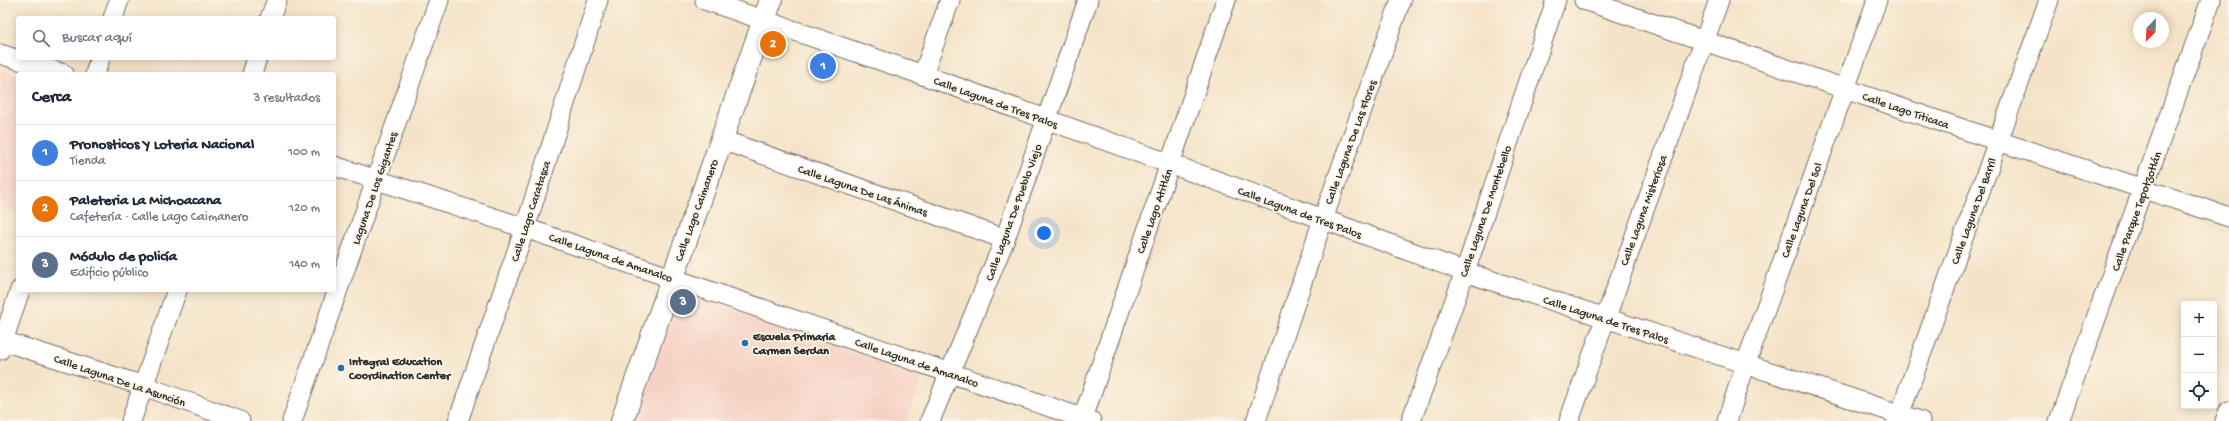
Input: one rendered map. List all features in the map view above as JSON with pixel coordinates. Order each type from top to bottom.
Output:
[{"type":"street","points":[[114,16],[119,0]]},
{"type":"street","points":[[271,16],[276,0]]},
{"type":"street","name":"Laguna De Los Gigantes","points":[[292,421],[439,0]]},
{"type":"street","name":"Calle Lago Caratasca","points":[[458,421],[525,228],[598,0]]},
{"type":"street","name":"Calle Laguna de Tres Palos","points":[[705,0],[767,10],[923,75],[1046,121],[1323,219],[1465,272],[1746,363],[1898,418],[1920,421]]},
{"type":"street","points":[[923,75],[950,0]]},
{"type":"street","name":"Calle Laguna De Pueblo Viejo","points":[[930,421],[938,396],[950,374],[1005,239],[1088,0]]},
{"type":"street","name":"Calle Lago Atitlán","points":[[1085,420],[1226,0]]},
{"type":"street","name":"Calle Laguna De Las Flores","points":[[1256,421],[1323,219],[1401,0]]},
{"type":"street","name":"Calle Laguna De Montebello","points":[[1411,421],[1465,272],[1556,0]]},
{"type":"street","name":"Calle Lago Titicaca","points":[[1584,0],[1998,142],[2229,217]]},
{"type":"street","name":"Calle Laguna Misteriosa","points":[[1569,421],[1604,318],[1719,0]]},
{"type":"street","name":"Calle Laguna Del Sol","points":[[1727,421],[1746,363],[1877,0]]},
{"type":"street","name":"Calle Laguna Del Barril","points":[[1898,418],[2049,0]]},
{"type":"street","name":"Calle Parque Tepotzotlán","points":[[2059,421],[2212,0]]},
{"type":"street","name":"Calle Lago Caimanero","points":[[622,421],[767,10]]},
{"type":"street","points":[[0,54],[16,59]]},
{"type":"street","points":[[19,60],[58,72]]},
{"type":"street","points":[[96,72],[99,60]]},
{"type":"street","points":[[253,72],[256,60]]},
{"type":"street","name":"Calle Laguna De Las Ánimas","points":[[722,140],[1005,239]]},
{"type":"street","name":"Calle Laguna de Amanalco","points":[[336,167],[525,228],[1085,420]]},
{"type":"street","points":[[1,343],[19,292]]},
{"type":"street","points":[[131,421],[176,292]]},
{"type":"street","name":"Calle Laguna De La Asunción","points":[[1,343],[144,386],[240,421]]},
{"type":"street","points":[[2225,421],[2229,411]]},
{"type":"shaded area","points":[[0,69],[16,74],[16,212],[0,207]]},
{"type":"shaded area","name":"Escuela Primaria Carmen Serdan","points":[[680,291],[922,377],[907,421],[637,421]]},
{"type":"building","points":[[680,291],[692,295],[687,312],[674,309]]},
{"type":"place","name":"Paleteria La Michoacana","points":[[773,44]]},
{"type":"place","name":"Pronosticos Y Loteria Nacional","points":[[823,66]]},
{"type":"place","name":"Módulo de policía","points":[[683,302]]},
{"type":"place","name":"Escuela Primaria Carmen Serdan","points":[[745,343]]},
{"type":"place","name":"Integral Education Coordination Center","points":[[341,368]]}]
